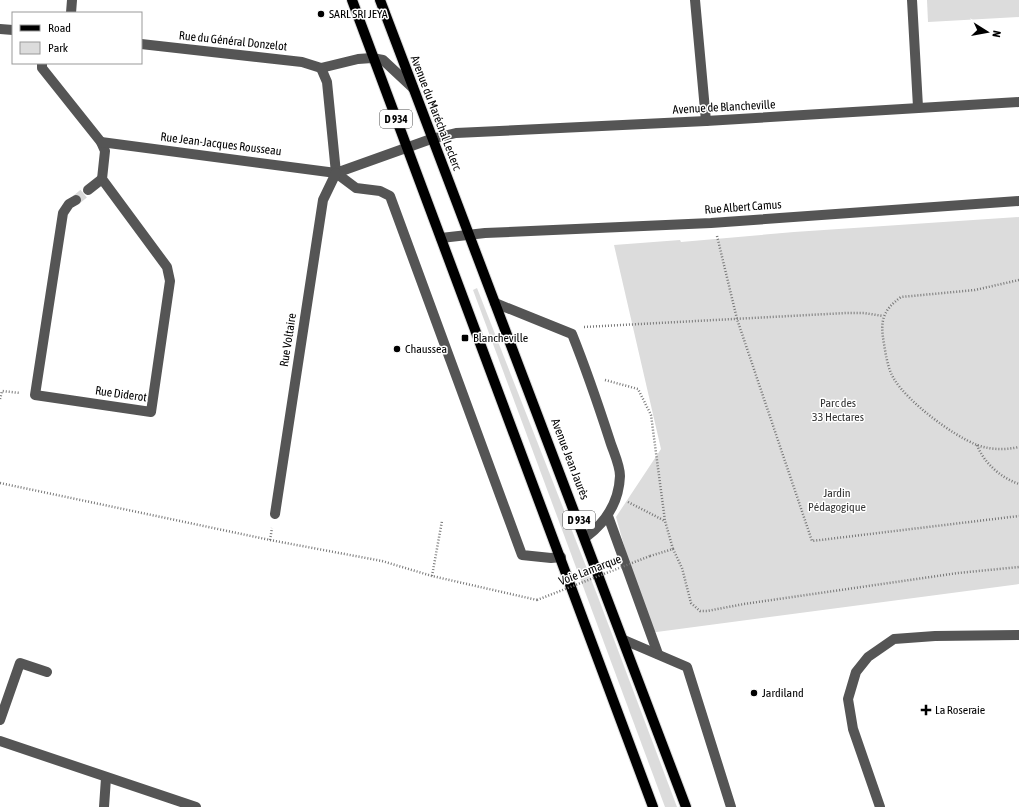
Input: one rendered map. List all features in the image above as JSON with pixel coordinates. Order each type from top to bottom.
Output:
[{"type":"main road","name":"D 934","points":[[352,0],[372,58],[408,148],[653,807]]},
{"type":"main road","name":"Avenue du Maréchal Leclerc","points":[[380,0],[468,234]]},
{"type":"main road","name":"Avenue Jean Jaurès","points":[[468,234],[586,537],[686,807]]},
{"type":"street","points":[[71,12],[72,0]]},
{"type":"street","points":[[695,0],[706,121]]},
{"type":"street","points":[[912,0],[918,107]]},
{"type":"street","points":[[0,29],[12,30]]},
{"type":"street","name":"Rue du Général Donzelot","points":[[142,44],[302,62],[321,68]]},
{"type":"street","points":[[412,88],[384,60],[372,58],[321,68],[327,82],[336,173],[356,188],[380,192],[390,196],[522,555],[551,558],[560,557]]},
{"type":"street","points":[[42,64],[42,68],[101,142],[105,151],[102,178],[88,190]]},
{"type":"street","points":[[327,82],[339,64]]},
{"type":"street","name":"Avenue de Blancheville","points":[[336,173],[431,139],[456,133],[706,121],[1019,102]]},
{"type":"street","name":"Rue Jean-Jacques Rousseau","points":[[101,142],[336,173]]},
{"type":"street","name":"Rue Voltaire","points":[[275,514],[323,200],[336,173]]},
{"type":"street","name":"Rue Diderot","points":[[35,394],[151,412],[170,281],[167,267],[102,178]]},
{"type":"street","points":[[35,394],[63,213],[69,204],[76,200]]},
{"type":"street","name":"Rue Albert Camus","points":[[441,238],[468,234],[711,223],[1019,201]]},
{"type":"street","points":[[495,303],[572,334],[589,376],[620,475],[617,496],[608,516],[599,528],[586,537]]},
{"type":"street","points":[[608,516],[658,654]]},
{"type":"street","points":[[880,807],[853,729],[848,699],[856,672],[868,657],[894,640],[935,636],[1019,635]]},
{"type":"street","points":[[624,640],[687,667],[731,807]]},
{"type":"street","points":[[0,720],[20,663],[47,672]]},
{"type":"street","points":[[0,741],[106,778],[196,807]]},
{"type":"street","points":[[104,807],[106,778]]},
{"type":"path","points":[[711,223],[718,239],[737,319],[812,541],[1019,516]]},
{"type":"path","points":[[1019,280],[975,290],[901,297],[892,304],[883,316],[881,330],[887,363],[894,379],[918,407],[941,424],[976,445],[998,450],[1019,447]]},
{"type":"path","points":[[572,334],[582,328],[737,319],[846,313],[864,313],[883,316]]},
{"type":"path","points":[[589,376],[638,389],[651,415],[665,521],[673,549],[682,568],[691,603],[700,611],[958,573],[1019,567]]},
{"type":"path","points":[[0,398],[2,391],[35,394]]},
{"type":"path","points":[[976,445],[980,454],[998,474],[1019,484]]},
{"type":"path","points":[[0,482],[270,540],[382,561],[432,576],[442,521]]},
{"type":"path","points":[[617,496],[665,521]]},
{"type":"path","name":"Voie Lamarque","points":[[432,576],[537,600],[650,556],[673,549]]},
{"type":"green space","points":[[927,0],[1019,0],[1019,17],[928,22]]},
{"type":"green space","name":"Parc des 33 Hectares","points":[[1019,217],[1019,584],[649,633],[616,517],[661,449],[614,245],[680,240],[681,242],[794,232]]},
{"type":"green space","points":[[477,288],[598,597],[677,807],[665,807],[473,290]]},
{"type":"tunnel","points":[[76,200],[88,190]]},
{"type":"place","name":"SARL SRI JEYA","points":[[321,14]]},
{"type":"place","name":"Blancheville","points":[[465,338]]},
{"type":"place","name":"Chaussea","points":[[397,349]]},
{"type":"place","name":"Jardiland","points":[[754,693]]},
{"type":"place","name":"La Roseraie","points":[[926,710]]},
{"type":"park label","name":"Jardin Pédagogique","points":[[837,500]]}]
